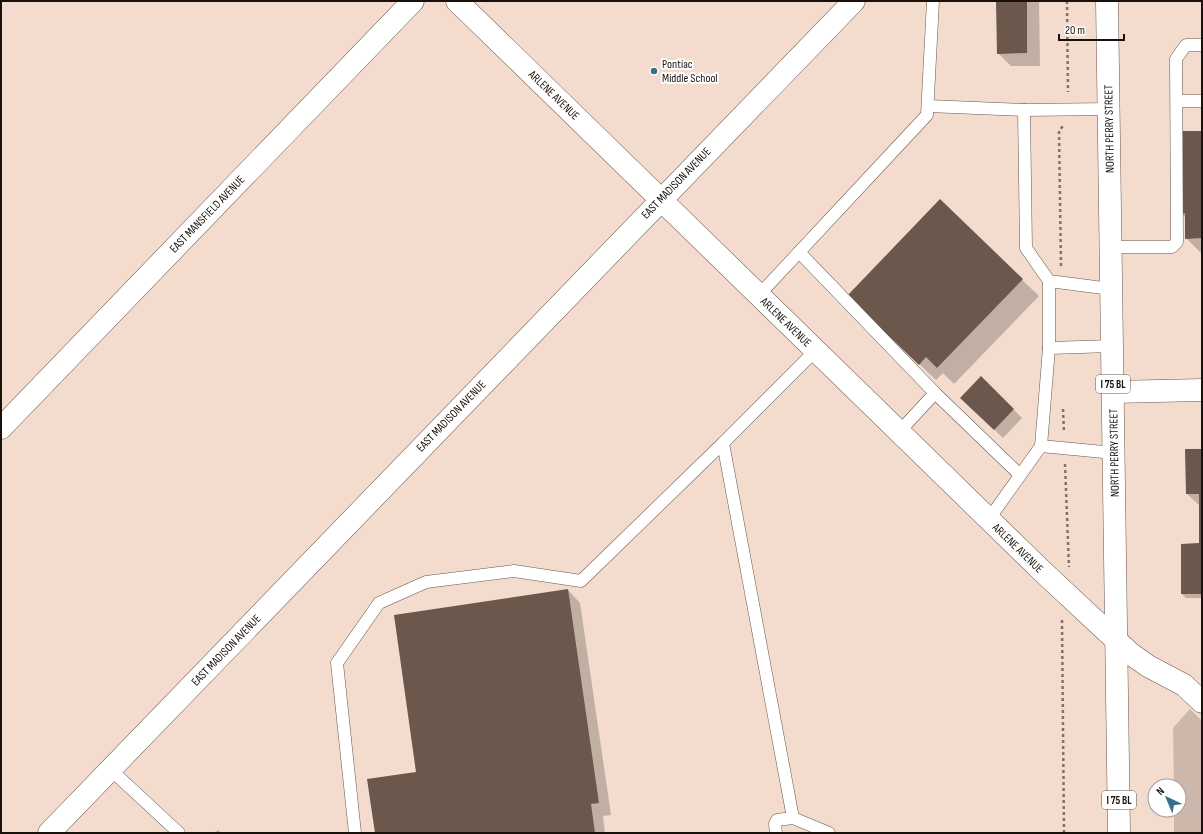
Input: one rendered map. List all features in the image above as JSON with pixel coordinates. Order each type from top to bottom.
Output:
[{"type":"street","name":"EAST MANSFIELD AVENUE","points":[[1,428],[413,1]]},
{"type":"street","name":"ARLENE AVENUE","points":[[457,1],[899,432],[1116,641],[1139,661],[1184,685],[1202,702]]},
{"type":"street","name":"EAST MADISON AVENUE","points":[[49,833],[660,199],[854,1]]},
{"type":"street","name":"NORTH PERRY STREET","points":[[1107,1],[1119,833]]},
{"type":"street","points":[[1113,392],[1202,390]]},
{"type":"lane","points":[[759,295],[927,115],[933,1]]},
{"type":"lane","points":[[1111,247],[1172,246],[1177,242],[1176,59],[1186,46],[1202,45]]},
{"type":"lane","points":[[1177,101],[1202,101]]},
{"type":"lane","points":[[928,106],[1024,110],[1109,109]]},
{"type":"lane","points":[[989,519],[1041,446],[1049,348],[1049,281],[1026,248],[1024,110]]},
{"type":"lane","points":[[799,252],[935,394],[1020,475]]},
{"type":"lane","points":[[1049,281],[1111,288]]},
{"type":"lane","points":[[1049,348],[1112,346]]},
{"type":"lane","points":[[356,833],[336,663],[379,603],[426,582],[514,571],[581,581],[816,350]]},
{"type":"lane","points":[[899,432],[935,394]]},
{"type":"lane","points":[[723,443],[792,818]]},
{"type":"lane","points":[[1041,446],[1114,453]]},
{"type":"lane","points":[[110,769],[179,833]]},
{"type":"lane","points":[[776,833],[775,824],[777,820],[792,818],[829,833]]},
{"type":"path","points":[[1061,626],[1064,833]]},
{"type":"shaded area","points":[[1190,709],[1202,721],[1202,833],[1174,833],[1174,818],[1187,818],[1187,778],[1174,778],[1173,728]]},
{"type":"building","points":[[996,1],[1027,1],[1027,53],[997,54]]},
{"type":"building","points":[[1179,131],[1202,131],[1202,238],[1185,239],[1185,213],[1180,214]]},
{"type":"building","points":[[940,199],[1023,279],[937,368],[926,357],[919,365],[847,296]]},
{"type":"building","points":[[981,376],[1014,409],[994,430],[960,398]]},
{"type":"building","points":[[1185,449],[1202,449],[1202,594],[1181,594],[1181,544],[1199,543],[1199,494],[1186,494]]},
{"type":"building","points":[[568,589],[599,803],[591,804],[595,833],[375,833],[367,779],[416,772],[394,615]]},
{"type":"place","name":"Pontiac Middle School","points":[[654,71]]}]
